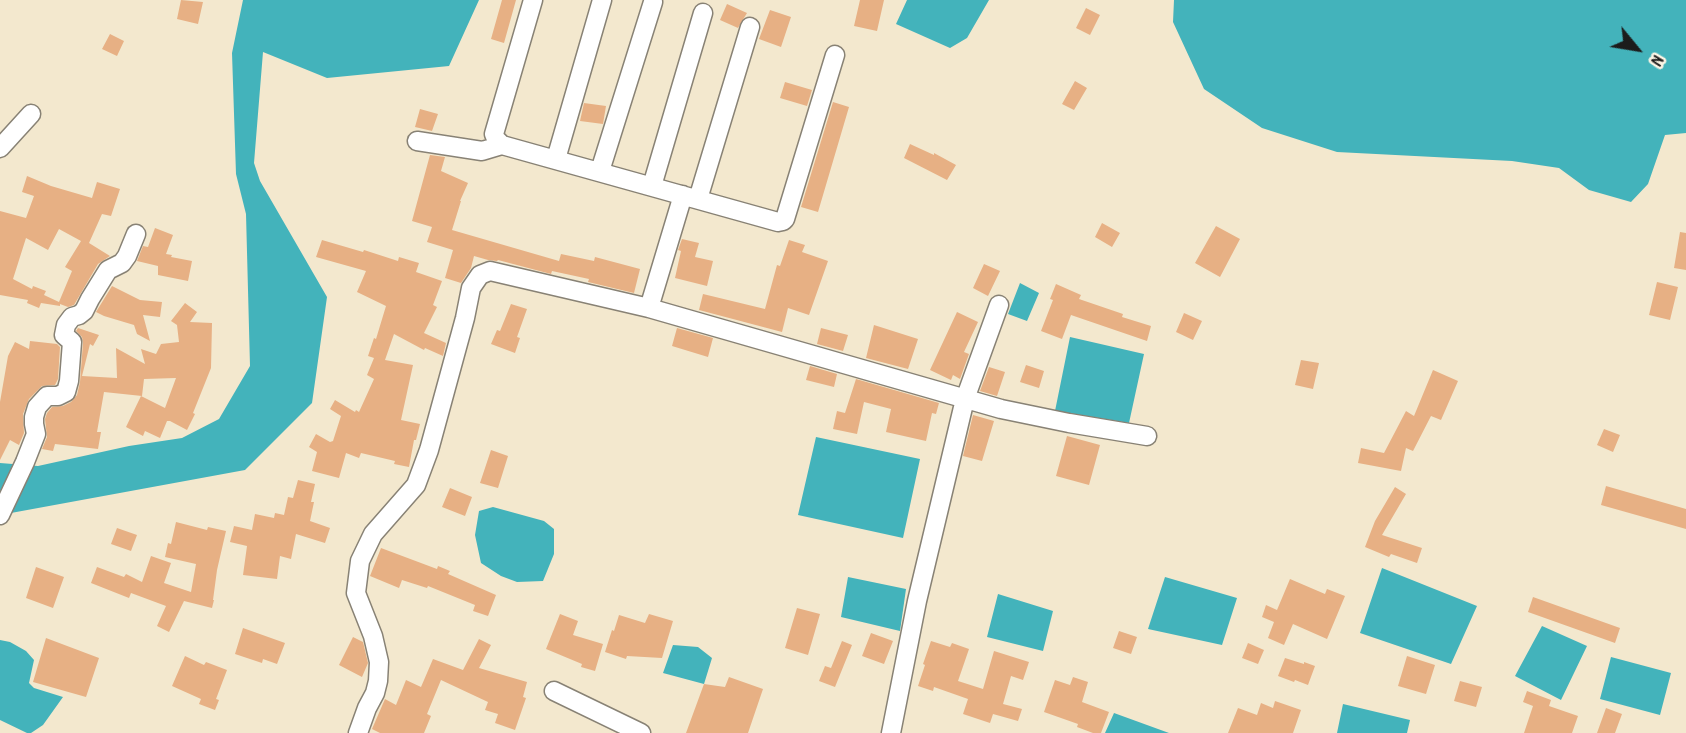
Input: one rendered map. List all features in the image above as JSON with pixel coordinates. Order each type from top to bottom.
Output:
[{"type":"street","points":[[533,0],[494,134],[502,145],[778,222],[785,219],[835,55]]},
{"type":"street","points":[[556,159],[602,0]]},
{"type":"street","points":[[600,171],[653,2]]},
{"type":"street","points":[[652,187],[704,13]]},
{"type":"street","points":[[649,308],[750,27]]},
{"type":"street","points":[[0,148],[30,114]]},
{"type":"street","points":[[417,141],[482,151],[502,145]]},
{"type":"street","points":[[0,515],[36,434],[34,417],[37,407],[47,396],[58,396],[66,392],[72,342],[64,335],[66,325],[72,317],[84,311],[108,270],[117,266],[127,256],[135,234]]},
{"type":"street","points":[[358,733],[375,693],[379,662],[373,635],[356,593],[360,561],[373,534],[416,485],[429,450],[466,318],[471,288],[480,275],[491,271],[511,274],[649,308],[1001,409],[1147,436]]},
{"type":"street","points":[[891,733],[917,601],[965,399],[999,305]]},
{"type":"street","points":[[554,691],[641,733]]},
{"type":"water","points":[[243,0],[479,0],[449,66],[327,78],[263,52],[254,163],[260,181],[327,297],[312,403],[245,470],[0,515],[0,463],[38,466],[129,446],[182,438],[219,419],[250,366],[246,214],[236,174],[232,53]]},
{"type":"water","points":[[907,0],[989,0],[967,38],[950,48],[896,24]]},
{"type":"water","points":[[1174,0],[1686,0],[1686,133],[1665,135],[1648,184],[1631,202],[1589,190],[1559,168],[1512,161],[1337,152],[1262,128],[1204,89],[1173,22]]},
{"type":"water","points":[[1020,283],[1039,293],[1027,321],[1008,314]]},
{"type":"water","points":[[1070,337],[1144,354],[1129,423],[1055,411]]},
{"type":"water","points":[[816,437],[920,459],[903,538],[798,515]]},
{"type":"water","points":[[493,507],[544,521],[554,529],[554,554],[543,581],[517,582],[501,576],[481,563],[475,535],[479,511]]},
{"type":"water","points":[[1382,568],[1477,606],[1451,664],[1360,633]]},
{"type":"water","points":[[848,577],[906,589],[900,631],[841,617]]},
{"type":"water","points":[[1165,577],[1237,598],[1222,645],[1148,629]]},
{"type":"water","points":[[998,594],[1053,611],[1043,651],[987,637]]},
{"type":"water","points":[[1542,626],[1587,646],[1561,700],[1515,676]]},
{"type":"water","points":[[0,640],[26,651],[34,660],[29,683],[34,688],[63,697],[43,725],[31,733],[0,720]]},
{"type":"water","points":[[673,645],[698,647],[712,658],[704,684],[663,673]]},
{"type":"water","points":[[1611,657],[1671,673],[1660,715],[1600,699]]},
{"type":"water","points":[[1343,704],[1410,720],[1407,733],[1337,733]]},
{"type":"water","points":[[1114,713],[1169,733],[1105,733]]},
{"type":"building","points":[[181,0],[203,2],[198,24],[177,19]]},
{"type":"building","points":[[502,0],[516,0],[504,43],[491,39]]},
{"type":"building","points":[[860,0],[884,0],[877,31],[854,26]]},
{"type":"building","points":[[727,4],[747,13],[738,28],[720,20]]},
{"type":"building","points":[[1086,8],[1100,15],[1090,35],[1076,28]]},
{"type":"building","points":[[770,10],[791,17],[781,47],[759,39]]},
{"type":"building","points":[[110,34],[124,41],[117,56],[102,49]]},
{"type":"building","points":[[1075,81],[1087,88],[1074,110],[1062,104]]},
{"type":"building","points":[[785,82],[812,90],[807,106],[780,98]]},
{"type":"building","points":[[833,102],[849,107],[818,212],[801,207]]},
{"type":"building","points":[[584,103],[606,106],[603,124],[580,121]]},
{"type":"building","points":[[420,109],[438,114],[432,131],[415,127]]},
{"type":"building","points":[[910,144],[956,165],[947,180],[904,158]]},
{"type":"building","points":[[430,155],[445,157],[441,171],[468,183],[452,230],[559,261],[561,254],[594,261],[595,257],[640,269],[634,293],[588,282],[589,279],[552,271],[551,274],[474,256],[471,268],[461,283],[445,278],[453,250],[427,242],[432,227],[412,221]]},
{"type":"building","points":[[27,176],[92,198],[97,182],[120,189],[111,216],[102,214],[89,243],[110,256],[98,264],[74,305],[68,307],[41,303],[39,308],[27,303],[28,300],[0,295],[0,211],[26,218],[34,196],[22,192]],"holes":[[[59,229],[81,241],[65,267],[72,271],[59,302],[44,295],[46,291],[33,286],[32,289],[13,279],[26,238],[48,250]]]},
{"type":"building","points":[[1102,223],[1120,233],[1112,247],[1095,237]]},
{"type":"building","points":[[1216,226],[1240,239],[1220,277],[1195,263]]},
{"type":"building","points":[[155,228],[173,235],[166,254],[192,261],[188,281],[158,275],[158,266],[137,261],[143,246],[148,247]]},
{"type":"building","points":[[1680,232],[1686,233],[1686,270],[1674,268]]},
{"type":"building","points":[[682,239],[699,243],[695,257],[713,261],[707,286],[675,278]]},
{"type":"building","points":[[322,240],[398,261],[399,257],[419,263],[416,272],[442,281],[433,305],[437,307],[424,333],[446,343],[443,356],[425,348],[424,350],[394,334],[385,360],[413,365],[401,420],[420,424],[409,467],[361,453],[359,458],[346,453],[339,478],[312,471],[317,452],[309,447],[316,434],[333,441],[341,416],[330,409],[335,400],[359,412],[374,379],[367,375],[374,358],[368,356],[386,306],[357,292],[366,271],[316,257]]},
{"type":"building","points":[[789,240],[805,245],[802,252],[828,261],[809,315],[788,308],[782,332],[699,310],[703,294],[765,309],[777,265],[780,266]]},
{"type":"building","points":[[984,264],[1000,271],[988,296],[973,288]]},
{"type":"building","points":[[1657,282],[1678,287],[1670,320],[1649,315]]},
{"type":"building","points":[[1056,284],[1081,295],[1079,299],[1151,326],[1147,341],[1071,315],[1062,339],[1041,331]]},
{"type":"building","points":[[112,286],[140,300],[162,302],[160,317],[143,315],[150,341],[137,334],[134,325],[96,312]]},
{"type":"building","points":[[185,303],[197,312],[190,322],[212,323],[211,368],[187,430],[167,421],[160,438],[145,431],[143,436],[126,427],[141,396],[165,408],[176,378],[144,379],[142,396],[104,392],[97,432],[101,432],[98,449],[55,444],[53,451],[42,449],[47,437],[47,413],[52,407],[71,402],[77,395],[83,343],[82,337],[76,331],[78,328],[99,335],[93,346],[90,344],[82,376],[117,378],[116,348],[145,364],[141,349],[156,354],[161,344],[179,342],[177,325],[171,321]]},
{"type":"building","points":[[511,304],[527,309],[517,337],[520,338],[515,353],[491,344],[497,330],[500,331]]},
{"type":"building","points":[[957,312],[978,322],[964,352],[969,354],[960,379],[953,375],[951,380],[930,370]]},
{"type":"building","points":[[1184,313],[1202,321],[1193,340],[1176,332]]},
{"type":"building","points":[[874,325],[918,339],[908,369],[866,358]]},
{"type":"building","points":[[677,328],[713,338],[708,357],[672,346]]},
{"type":"building","points":[[821,328],[848,335],[843,351],[817,344]]},
{"type":"building","points":[[30,341],[57,344],[60,347],[58,379],[55,385],[42,386],[29,399],[23,414],[24,433],[19,445],[10,440],[0,460],[0,402],[8,356],[15,342],[29,349]]},
{"type":"building","points":[[1301,360],[1319,363],[1313,389],[1295,385]]},
{"type":"building","points":[[1026,365],[1044,371],[1039,388],[1020,382]]},
{"type":"building","points":[[810,366],[837,374],[834,387],[806,380]]},
{"type":"building","points":[[989,367],[1005,372],[997,396],[980,391]]},
{"type":"building","points":[[1433,370],[1458,381],[1441,420],[1431,416],[1413,451],[1406,448],[1401,471],[1358,463],[1361,448],[1384,453],[1406,411],[1414,416]]},
{"type":"building","points":[[856,379],[939,403],[936,414],[932,413],[926,441],[886,432],[891,409],[864,402],[857,434],[833,429],[837,411],[845,413]]},
{"type":"building","points":[[973,415],[994,421],[982,461],[963,456]]},
{"type":"building","points":[[1604,429],[1620,435],[1613,452],[1597,445]]},
{"type":"building","points":[[1067,436],[1100,445],[1089,485],[1056,476]]},
{"type":"building","points":[[491,450],[508,456],[498,488],[480,483]]},
{"type":"building","points":[[298,480],[315,484],[310,521],[330,528],[325,543],[296,534],[291,559],[280,556],[277,579],[243,575],[247,546],[230,542],[234,526],[252,530],[255,514],[274,518],[275,513],[284,515],[288,497],[293,498]]},
{"type":"building","points":[[1606,486],[1686,509],[1686,529],[1601,505]]},
{"type":"building","points":[[1395,487],[1406,494],[1382,535],[1422,548],[1417,563],[1391,554],[1389,557],[1365,547],[1375,521]]},
{"type":"building","points":[[450,488],[472,497],[465,516],[442,507]]},
{"type":"building","points":[[176,522],[207,530],[208,527],[226,531],[212,608],[184,601],[169,632],[157,626],[166,606],[131,593],[129,598],[91,583],[97,567],[124,577],[126,574],[142,582],[151,556],[171,563],[164,583],[191,592],[196,564],[165,557]]},
{"type":"building","points":[[117,528],[137,535],[131,551],[111,544]]},
{"type":"building","points":[[381,548],[437,569],[438,566],[450,571],[448,574],[496,595],[488,616],[473,611],[475,605],[428,586],[427,588],[402,580],[399,588],[370,576]]},
{"type":"building","points":[[36,567],[64,577],[53,608],[26,598]]},
{"type":"building","points":[[1290,579],[1325,594],[1327,589],[1345,596],[1327,639],[1293,624],[1284,645],[1268,638],[1274,622],[1262,617],[1266,605],[1277,610]]},
{"type":"building","points":[[1533,597],[1620,628],[1615,643],[1528,612]]},
{"type":"building","points":[[797,608],[820,614],[808,655],[785,648]]},
{"type":"building","points":[[560,614],[578,621],[573,635],[603,644],[595,671],[546,649]]},
{"type":"building","points":[[649,614],[673,621],[662,658],[627,656],[626,659],[605,652],[619,615],[645,623]]},
{"type":"building","points":[[243,628],[285,643],[277,664],[263,659],[262,663],[235,654]]},
{"type":"building","points":[[1119,631],[1137,637],[1131,654],[1113,648]]},
{"type":"building","points":[[871,633],[893,641],[884,664],[862,656]]},
{"type":"building","points":[[353,637],[363,642],[368,663],[362,677],[339,665]]},
{"type":"building","points":[[46,638],[99,658],[86,697],[33,682]]},
{"type":"building","points":[[479,639],[491,645],[479,668],[527,682],[523,697],[526,698],[515,730],[495,723],[498,714],[485,710],[488,702],[441,680],[427,714],[431,716],[424,733],[380,733],[372,729],[385,699],[396,705],[406,680],[421,687],[433,659],[463,670]]},
{"type":"building","points":[[842,641],[852,645],[835,687],[819,681],[825,666],[831,668]]},
{"type":"building","points":[[931,641],[950,647],[952,643],[969,649],[958,681],[983,689],[994,651],[1029,662],[1023,680],[1011,676],[1003,704],[1022,709],[1018,721],[993,714],[990,723],[963,714],[968,699],[934,687],[933,691],[918,686]]},
{"type":"building","points":[[1248,643],[1264,650],[1258,664],[1242,658]]},
{"type":"building","points":[[185,656],[204,665],[206,662],[227,670],[216,699],[219,700],[215,710],[199,704],[201,699],[172,686]]},
{"type":"building","points":[[1407,656],[1435,665],[1426,694],[1398,686]]},
{"type":"building","points":[[1285,658],[1315,666],[1308,685],[1278,676]]},
{"type":"building","points":[[729,677],[763,689],[748,733],[686,733],[704,684],[725,687]]},
{"type":"building","points":[[1073,677],[1088,682],[1082,702],[1109,712],[1101,733],[1093,733],[1077,727],[1078,724],[1044,712],[1055,680],[1070,685]]},
{"type":"building","points":[[1460,681],[1482,687],[1476,707],[1454,701]]},
{"type":"building","points":[[1527,691],[1551,700],[1549,706],[1578,716],[1572,733],[1524,733],[1533,706],[1523,702]]},
{"type":"building","points":[[1275,701],[1301,710],[1293,733],[1228,733],[1238,708],[1257,715],[1261,703],[1273,708]]},
{"type":"building","points":[[1606,708],[1622,714],[1615,733],[1597,733]]}]
